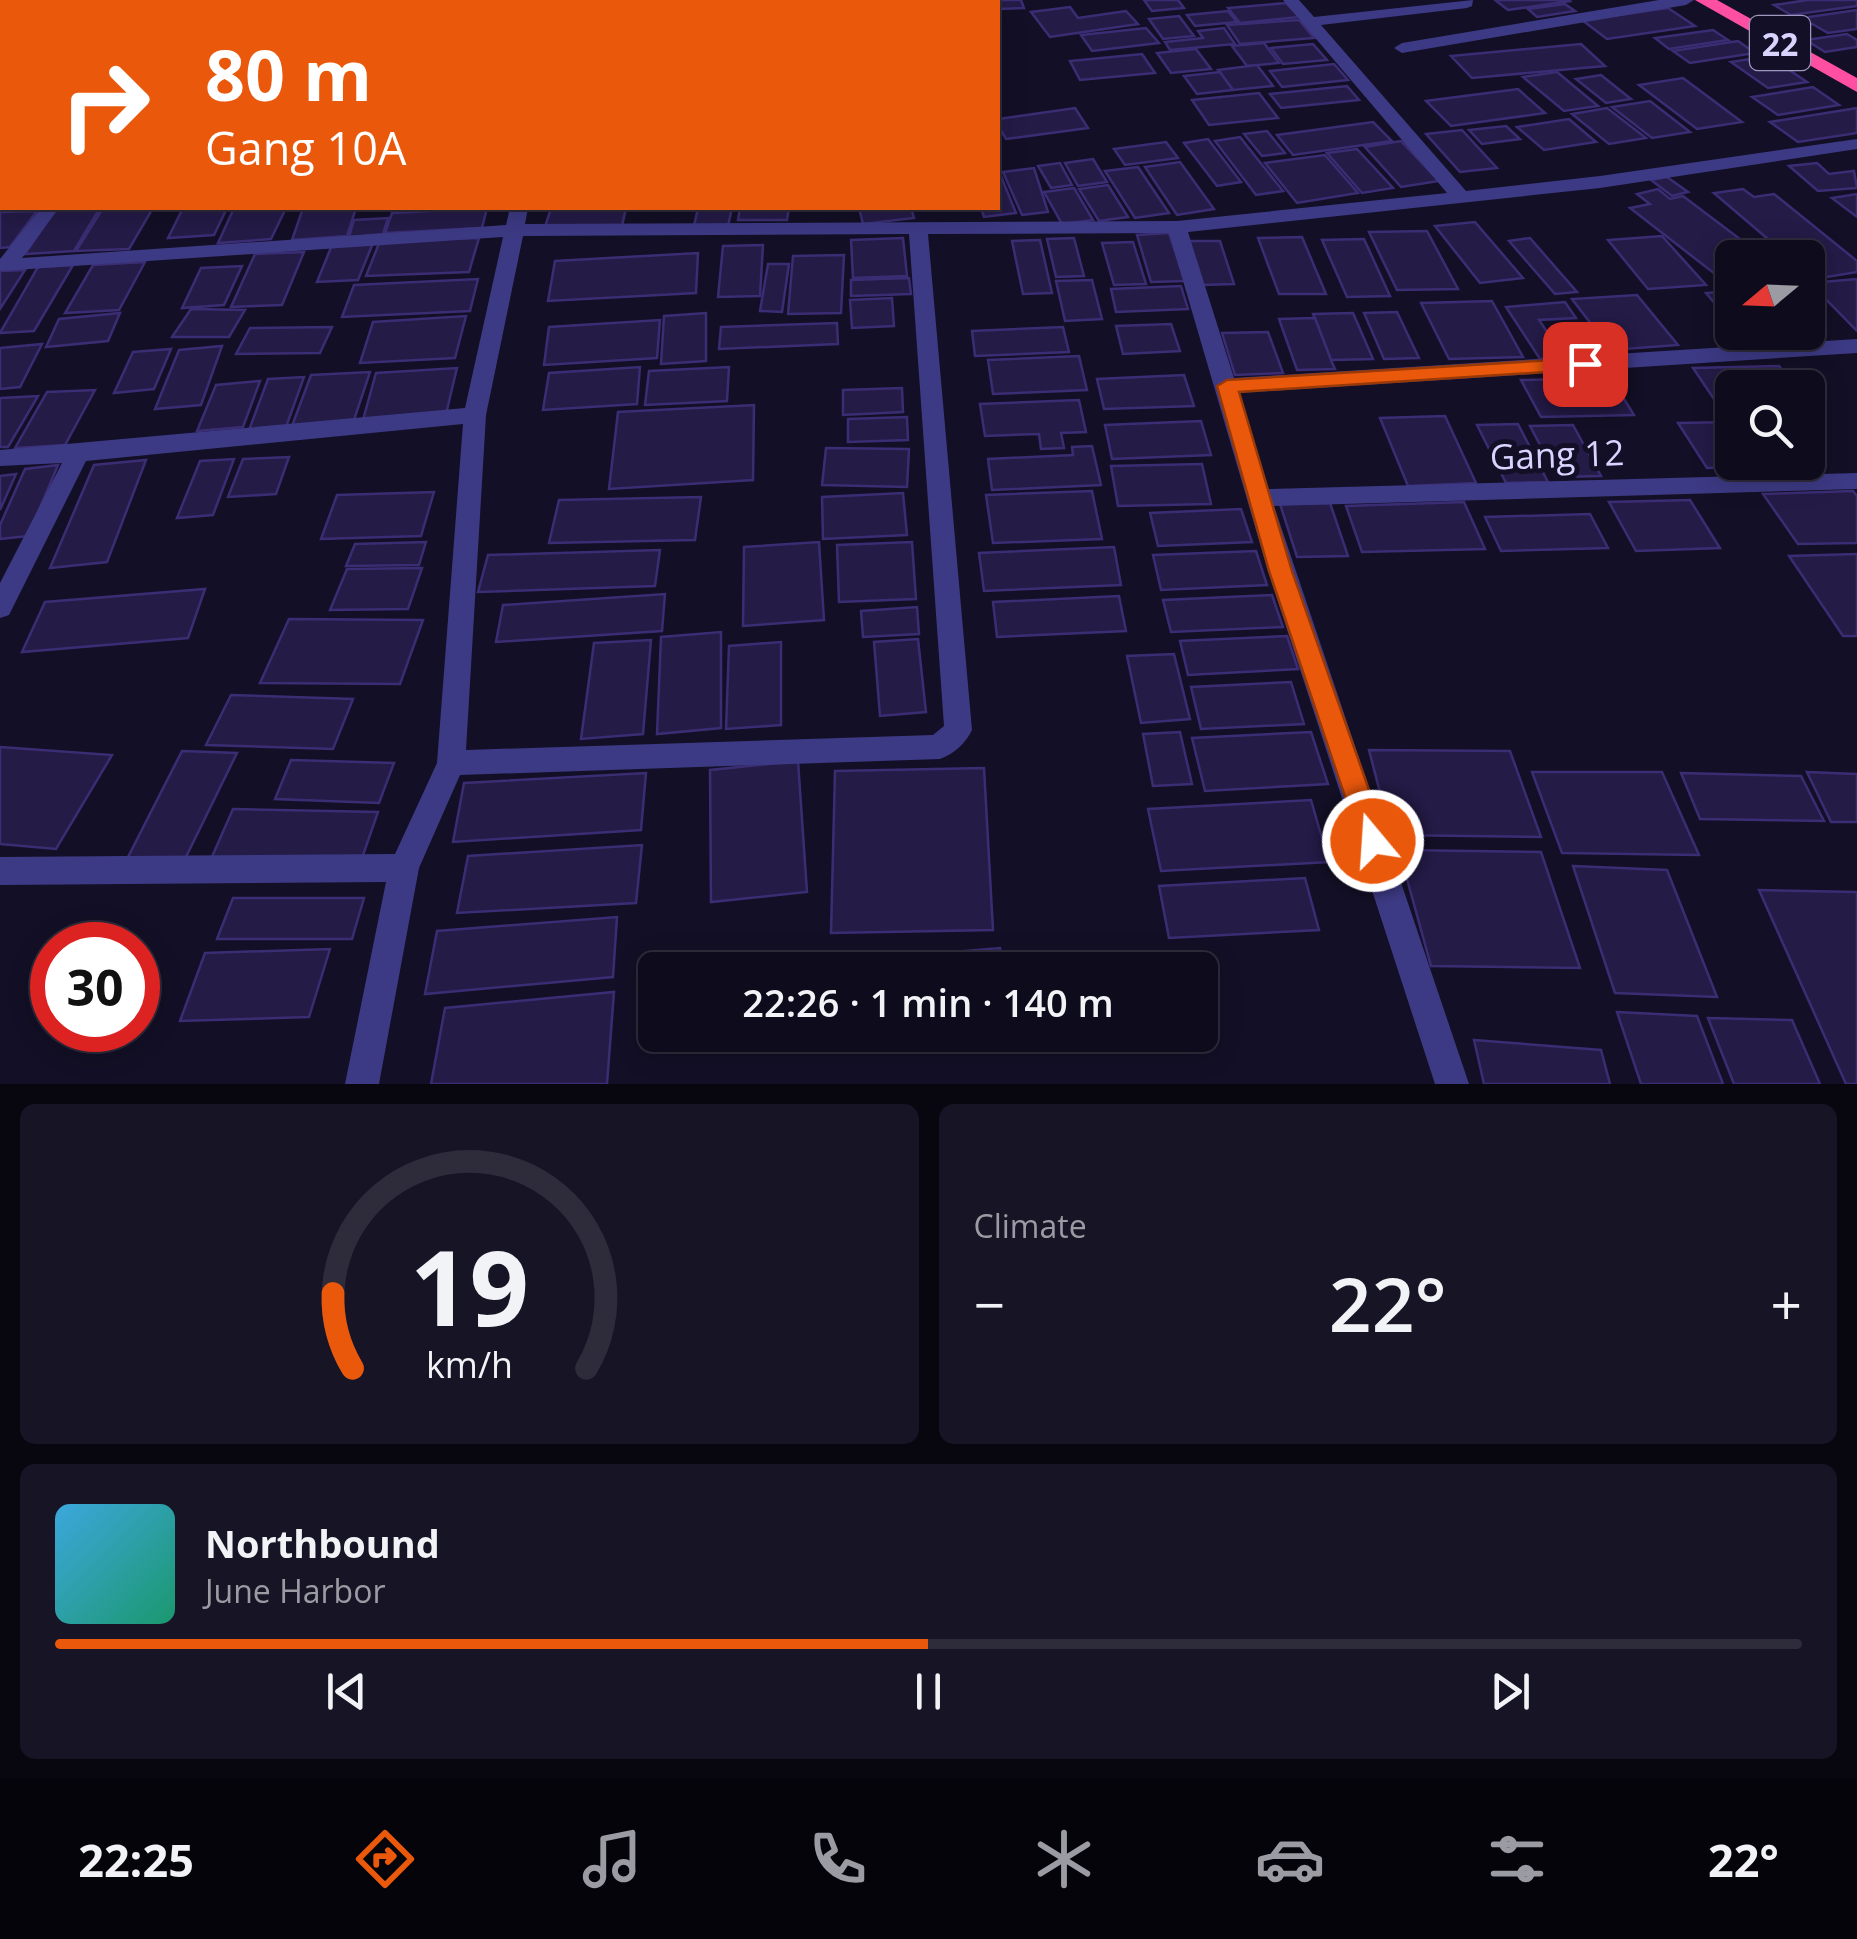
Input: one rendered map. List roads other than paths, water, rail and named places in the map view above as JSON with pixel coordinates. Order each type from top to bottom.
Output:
[{"type":"highway","name":"22","points":[[1704,0],[1857,86]]},
{"type":"street","points":[[1290,0],[1461,196]]},
{"type":"street","points":[[1402,48],[1686,0]]},
{"type":"street","points":[[1310,22],[1467,4]]},
{"type":"street","points":[[3,265],[516,219],[918,231],[1177,228],[1600,182],[1857,144]]},
{"type":"street","points":[[3,265],[48,210]]},
{"type":"street","points":[[362,1084],[404,868],[451,762],[475,414],[516,219]]},
{"type":"street","points":[[1177,228],[1259,498],[1452,1084]]},
{"type":"street","points":[[451,762],[940,747],[950,741],[958,730],[918,231]]},
{"type":"street","points":[[1227,386],[1857,346]]},
{"type":"street","points":[[0,458],[78,454],[475,414]]},
{"type":"street","points":[[0,608],[78,454]]},
{"type":"street","name":"Gang 12","points":[[1259,498],[1857,481]]},
{"type":"street","points":[[0,871],[404,868]]}]
